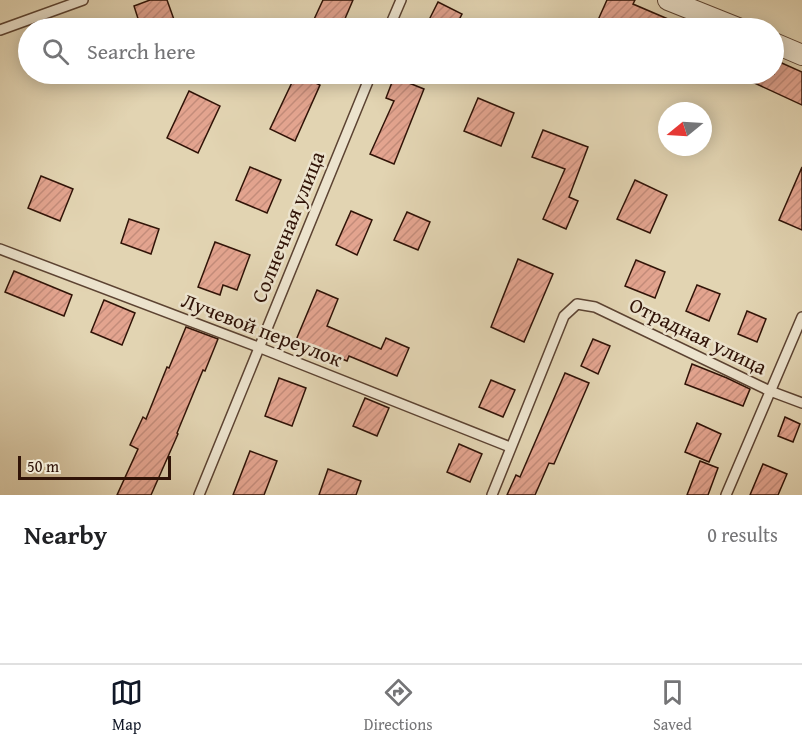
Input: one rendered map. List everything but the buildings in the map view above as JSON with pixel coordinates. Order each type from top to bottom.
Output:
[{"type":"street","points":[[668,0],[713,18]]},
{"type":"street","points":[[784,47],[802,55]]},
{"type":"lane","points":[[33,18],[83,0]]},
{"type":"lane","points":[[393,18],[401,0]]},
{"type":"lane","points":[[0,30],[18,23]]},
{"type":"lane","name":"Солнечная улица","points":[[199,495],[367,84]]},
{"type":"lane","name":"Лучевой переулок","points":[[0,249],[258,347],[510,447]]},
{"type":"lane","name":"Отрадная улица","points":[[510,447],[564,316],[577,304],[595,307],[770,391],[802,403]]},
{"type":"lane","points":[[726,495],[802,317]]},
{"type":"lane","points":[[492,495],[510,447]]}]
